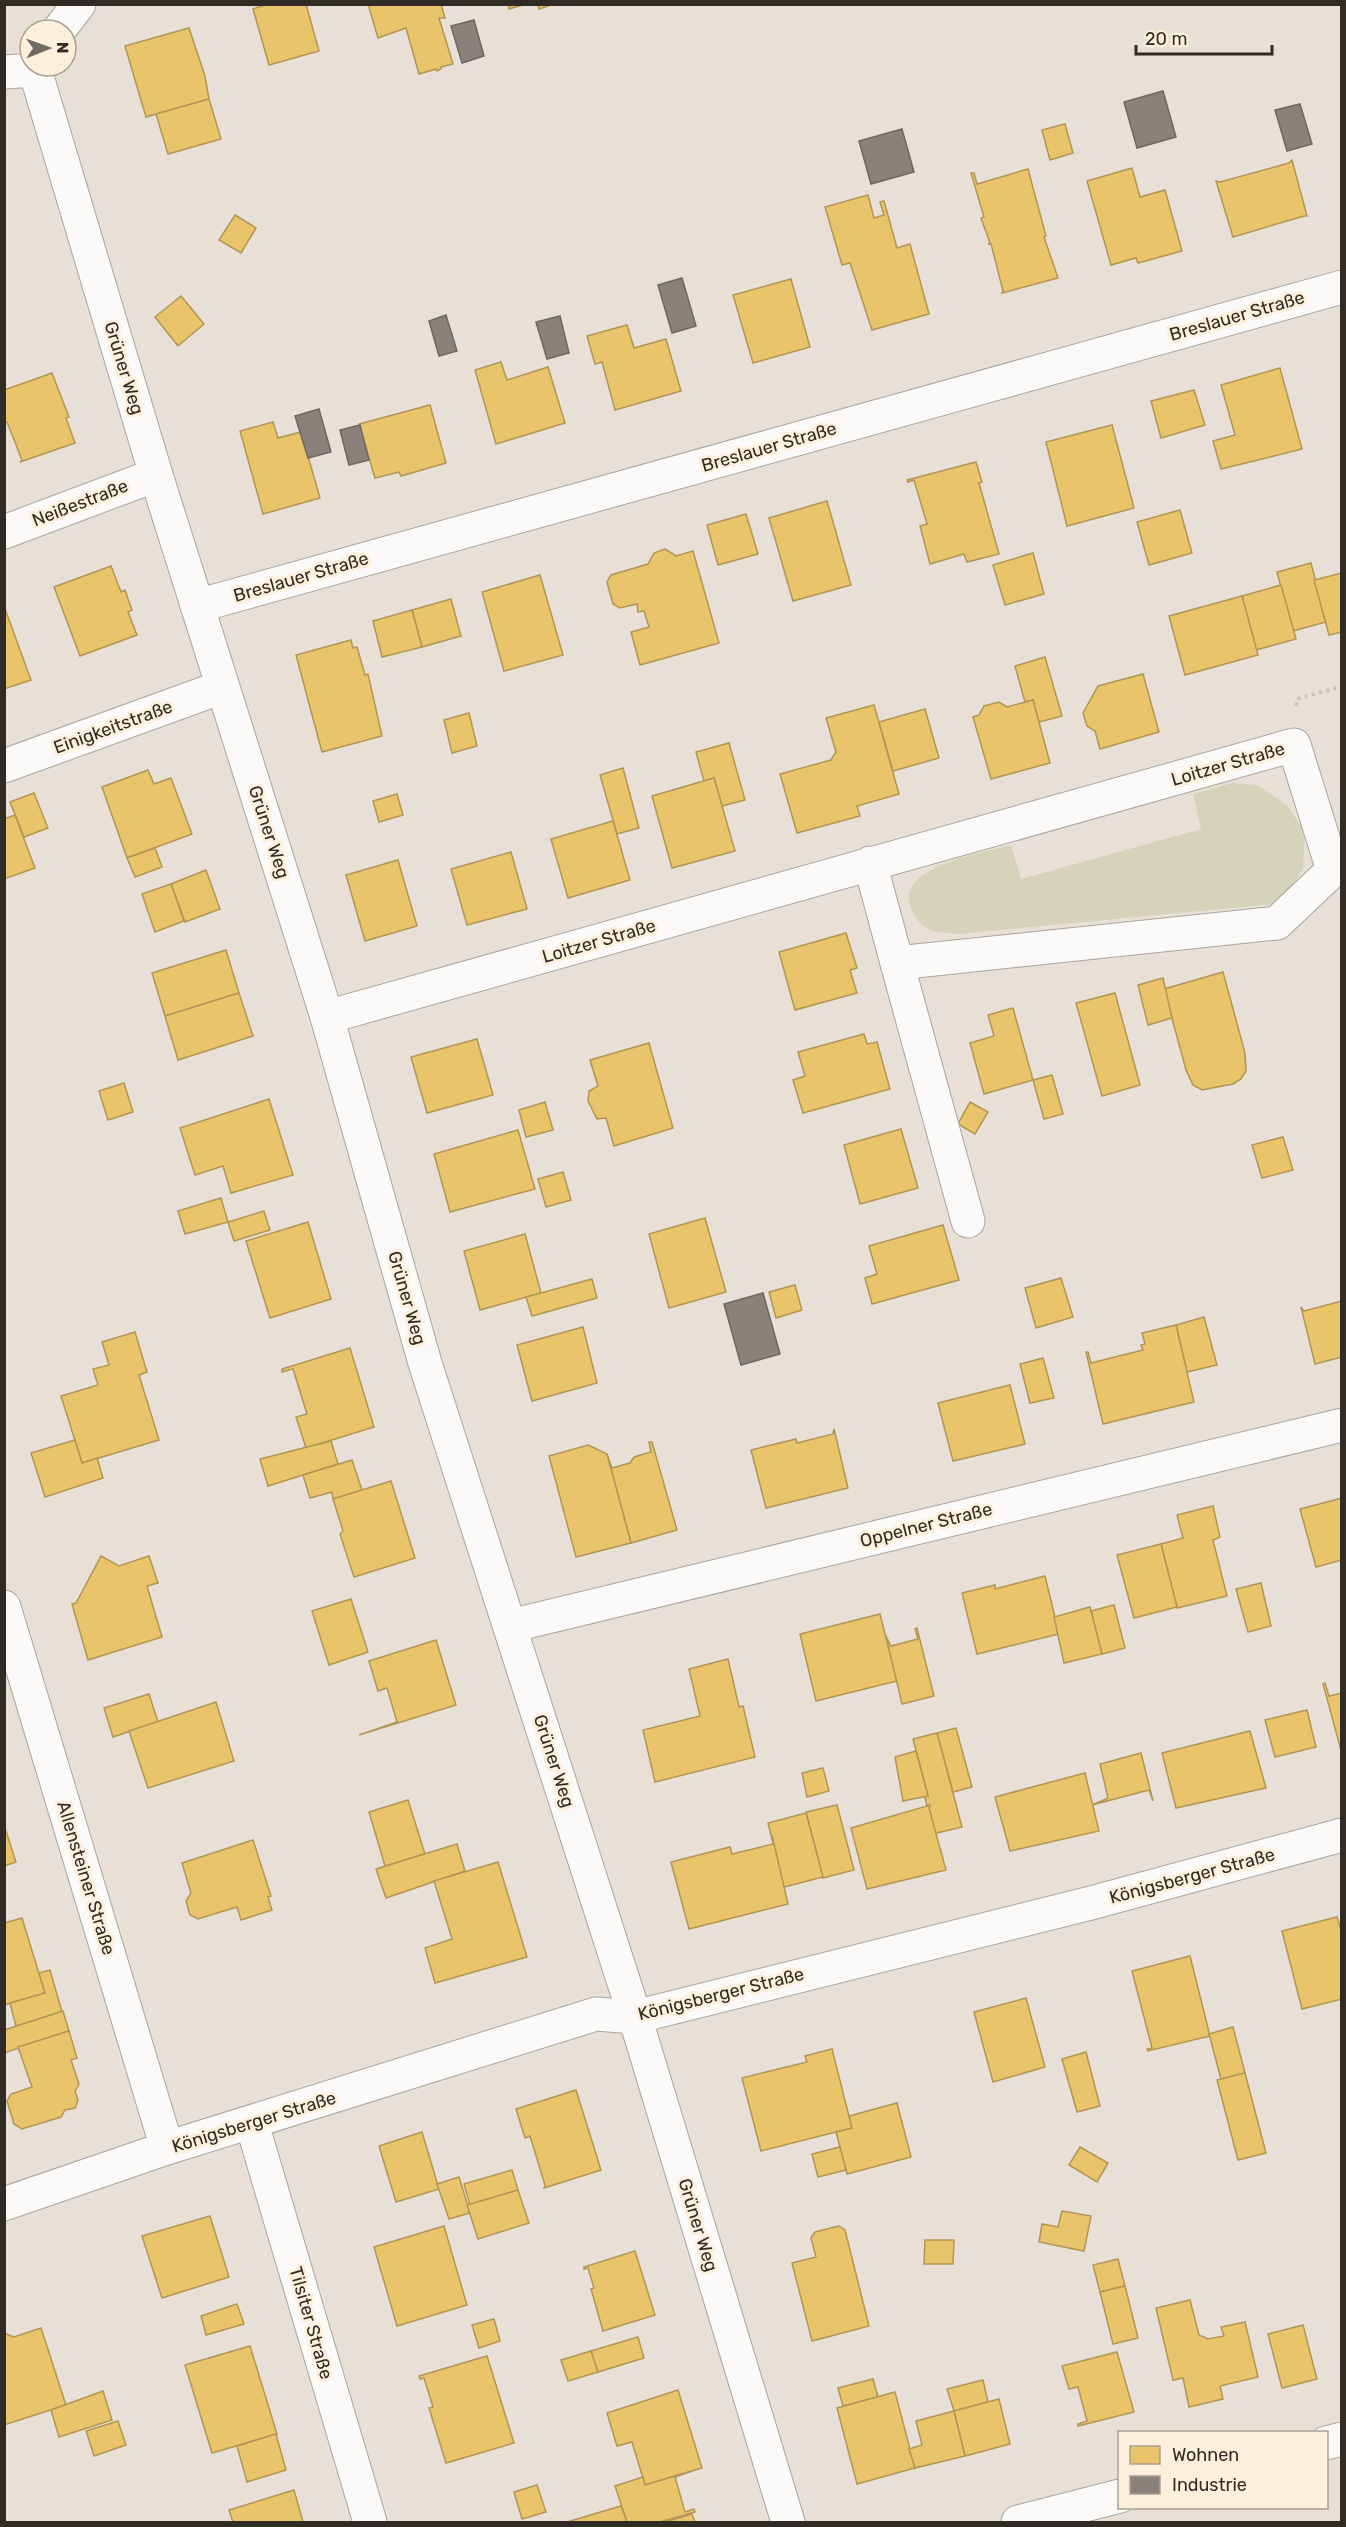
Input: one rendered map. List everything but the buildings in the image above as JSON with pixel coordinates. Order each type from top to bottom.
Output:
[{"type":"street","points":[[68,18],[79,4]]},
{"type":"street","name":"Grüner Weg","points":[[29,78],[327,1017],[425,1363],[635,2017],[788,2523]]},
{"type":"street","name":"Breslauer Straße","points":[[197,606],[1341,286]]},
{"type":"street","name":"Neißestraße","points":[[4,532],[156,475]]},
{"type":"street","name":"Einigkeitstraße","points":[[4,766],[222,687]]},
{"type":"street","name":"Loitzer Straße","points":[[327,1017],[1294,745],[1333,870],[1277,923],[897,963]]},
{"type":"street","points":[[870,864],[968,1221]]},
{"type":"street","name":"Oppelner Straße","points":[[510,1626],[1341,1425]]},
{"type":"street","name":"Allensteiner Straße","points":[[4,1607],[167,2148]]},
{"type":"street","name":"Königsberger Straße","points":[[4,2204],[167,2148],[252,2124],[596,2014],[635,2017],[1091,1903],[1341,1835]]},
{"type":"street","name":"Tilsiter Straße","points":[[252,2124],[370,2523]]},
{"type":"street","points":[[1018,2523],[1118,2496]]},
{"type":"green space","points":[[1232,783],[1257,785],[1287,805],[1305,832],[1303,868],[1290,892],[1274,904],[959,934],[931,930],[921,924],[912,911],[909,896],[914,883],[943,864],[1011,845],[1021,879],[1201,829],[1193,794]]}]
